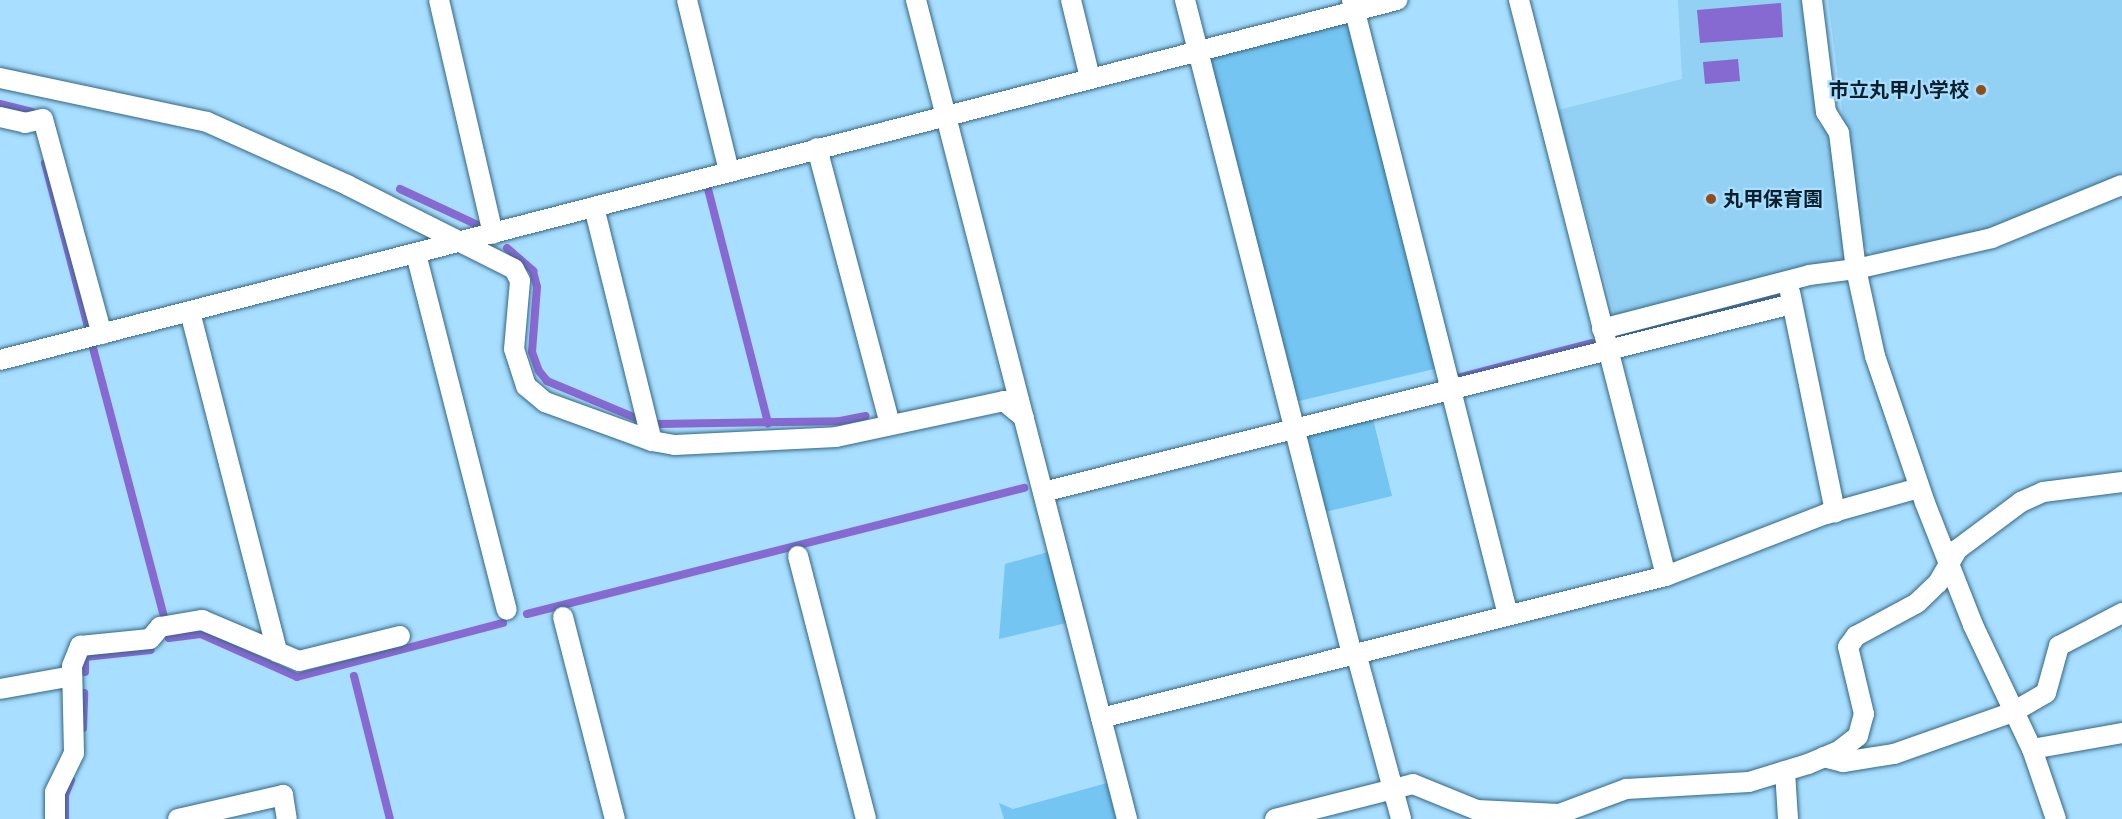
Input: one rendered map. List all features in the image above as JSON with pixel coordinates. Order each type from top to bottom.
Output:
[{"type":"street","points":[[439,0],[493,234]]},
{"type":"street","points":[[687,0],[729,171]]},
{"type":"street","points":[[916,0],[1127,819]]},
{"type":"street","points":[[1071,0],[1090,78]]},
{"type":"street","points":[[1185,0],[1293,429],[1401,819]]},
{"type":"street","points":[[0,360],[464,242],[945,114],[1198,51],[1354,5],[1396,0]]},
{"type":"street","points":[[1519,0],[1606,351],[1666,576]]},
{"type":"street","points":[[1812,0],[1826,112],[1839,133],[1856,269],[1875,356],[1919,488],[2013,712],[2032,749],[2055,819]]},
{"type":"street","points":[[1354,5],[1508,615]]},
{"type":"street","points":[[0,78],[207,122],[464,242],[514,268],[520,280],[514,349],[526,386],[545,402],[652,441],[675,445],[836,437],[1004,401],[1024,418]]},
{"type":"street","points":[[0,117],[25,123],[43,120],[102,334]]},
{"type":"street","points":[[817,148],[890,425]]},
{"type":"street","points":[[1602,328],[1788,281],[1856,269],[1992,238],[2122,184]]},
{"type":"street","points":[[594,207],[652,441]]},
{"type":"street","points":[[416,254],[507,610]]},
{"type":"street","points":[[1788,281],[1834,512]]},
{"type":"street","points":[[1043,492],[1792,304]]},
{"type":"street","points":[[190,312],[277,652]]},
{"type":"street","points":[[1278,819],[1413,784],[1477,810],[1540,815],[1559,814],[1626,789],[1749,782],[1824,758],[1858,736],[1864,714],[1848,647],[1856,636],[1917,603],[1938,583],[1958,549],[2021,502],[2043,492],[2122,482]]},
{"type":"street","points":[[1101,718],[1666,576],[1834,512],[1919,488]]},
{"type":"street","points":[[798,556],[866,819]]},
{"type":"street","points":[[1824,758],[1843,762],[1894,754],[2013,712],[2046,693],[2059,646],[2122,613]]},
{"type":"street","points":[[563,617],[615,819]]},
{"type":"street","points":[[55,819],[55,792],[74,753],[72,676],[80,646],[150,639],[160,627],[202,620],[299,661],[400,636]]},
{"type":"street","points":[[0,689],[72,676]]},
{"type":"street","points":[[2032,749],[2122,733]]},
{"type":"street","points":[[1785,771],[1788,819]]},
{"type":"street","points":[[178,819],[283,795],[287,819]]},
{"type":"shaded area","name":"丸甲保育園","points":[[1678,0],[1801,0],[1818,125],[1832,133],[1848,265],[1615,317],[1558,110],[1682,79]]},
{"type":"shaded area","name":"市立丸甲小学校","points":[[1828,0],[2122,0],[2122,180],[1994,231],[1879,258],[1859,242]]},
{"type":"shaded area","points":[[1781,3],[1783,37],[1700,43],[1697,10]]},
{"type":"shaded area","points":[[1348,22],[1439,362],[1434,369],[1299,401],[1295,398],[1209,61],[1212,55]]},
{"type":"shaded area","points":[[1738,59],[1740,81],[1705,84],[1703,62]]},
{"type":"shaded area","points":[[1372,415],[1392,496],[1321,513],[1303,432]]},
{"type":"shaded area","points":[[1048,552],[1066,623],[999,639],[1005,564]]},
{"type":"shaded area","points":[[1107,783],[1116,819],[1004,819],[999,803],[1013,809]]},
{"type":"waterway","points":[[0,104],[32,112]]},
{"type":"waterway","points":[[45,163],[88,327]]},
{"type":"waterway","points":[[400,189],[482,227]]},
{"type":"waterway","points":[[708,189],[768,423]]},
{"type":"waterway","points":[[507,248],[533,271],[537,287],[532,352],[539,371],[547,381],[636,418]]},
{"type":"waterway","points":[[1616,337],[1778,295]]},
{"type":"waterway","points":[[1457,378],[1592,343]]},
{"type":"waterway","points":[[93,348],[164,617]]},
{"type":"waterway","points":[[657,424],[840,421],[866,416]]},
{"type":"waterway","points":[[527,614],[1024,488]]},
{"type":"waterway","points":[[167,632],[169,638],[201,634],[297,677],[503,623]]},
{"type":"waterway","points":[[85,672],[85,657],[151,650]]},
{"type":"waterway","points":[[354,676],[390,819]]},
{"type":"waterway","points":[[83,728],[84,693]]},
{"type":"waterway","points":[[65,819],[65,795],[71,780]]},
{"type":"place","name":"市立丸甲小学校","points":[[1981,90]]},
{"type":"place","name":"丸甲保育園","points":[[1711,199]]}]
